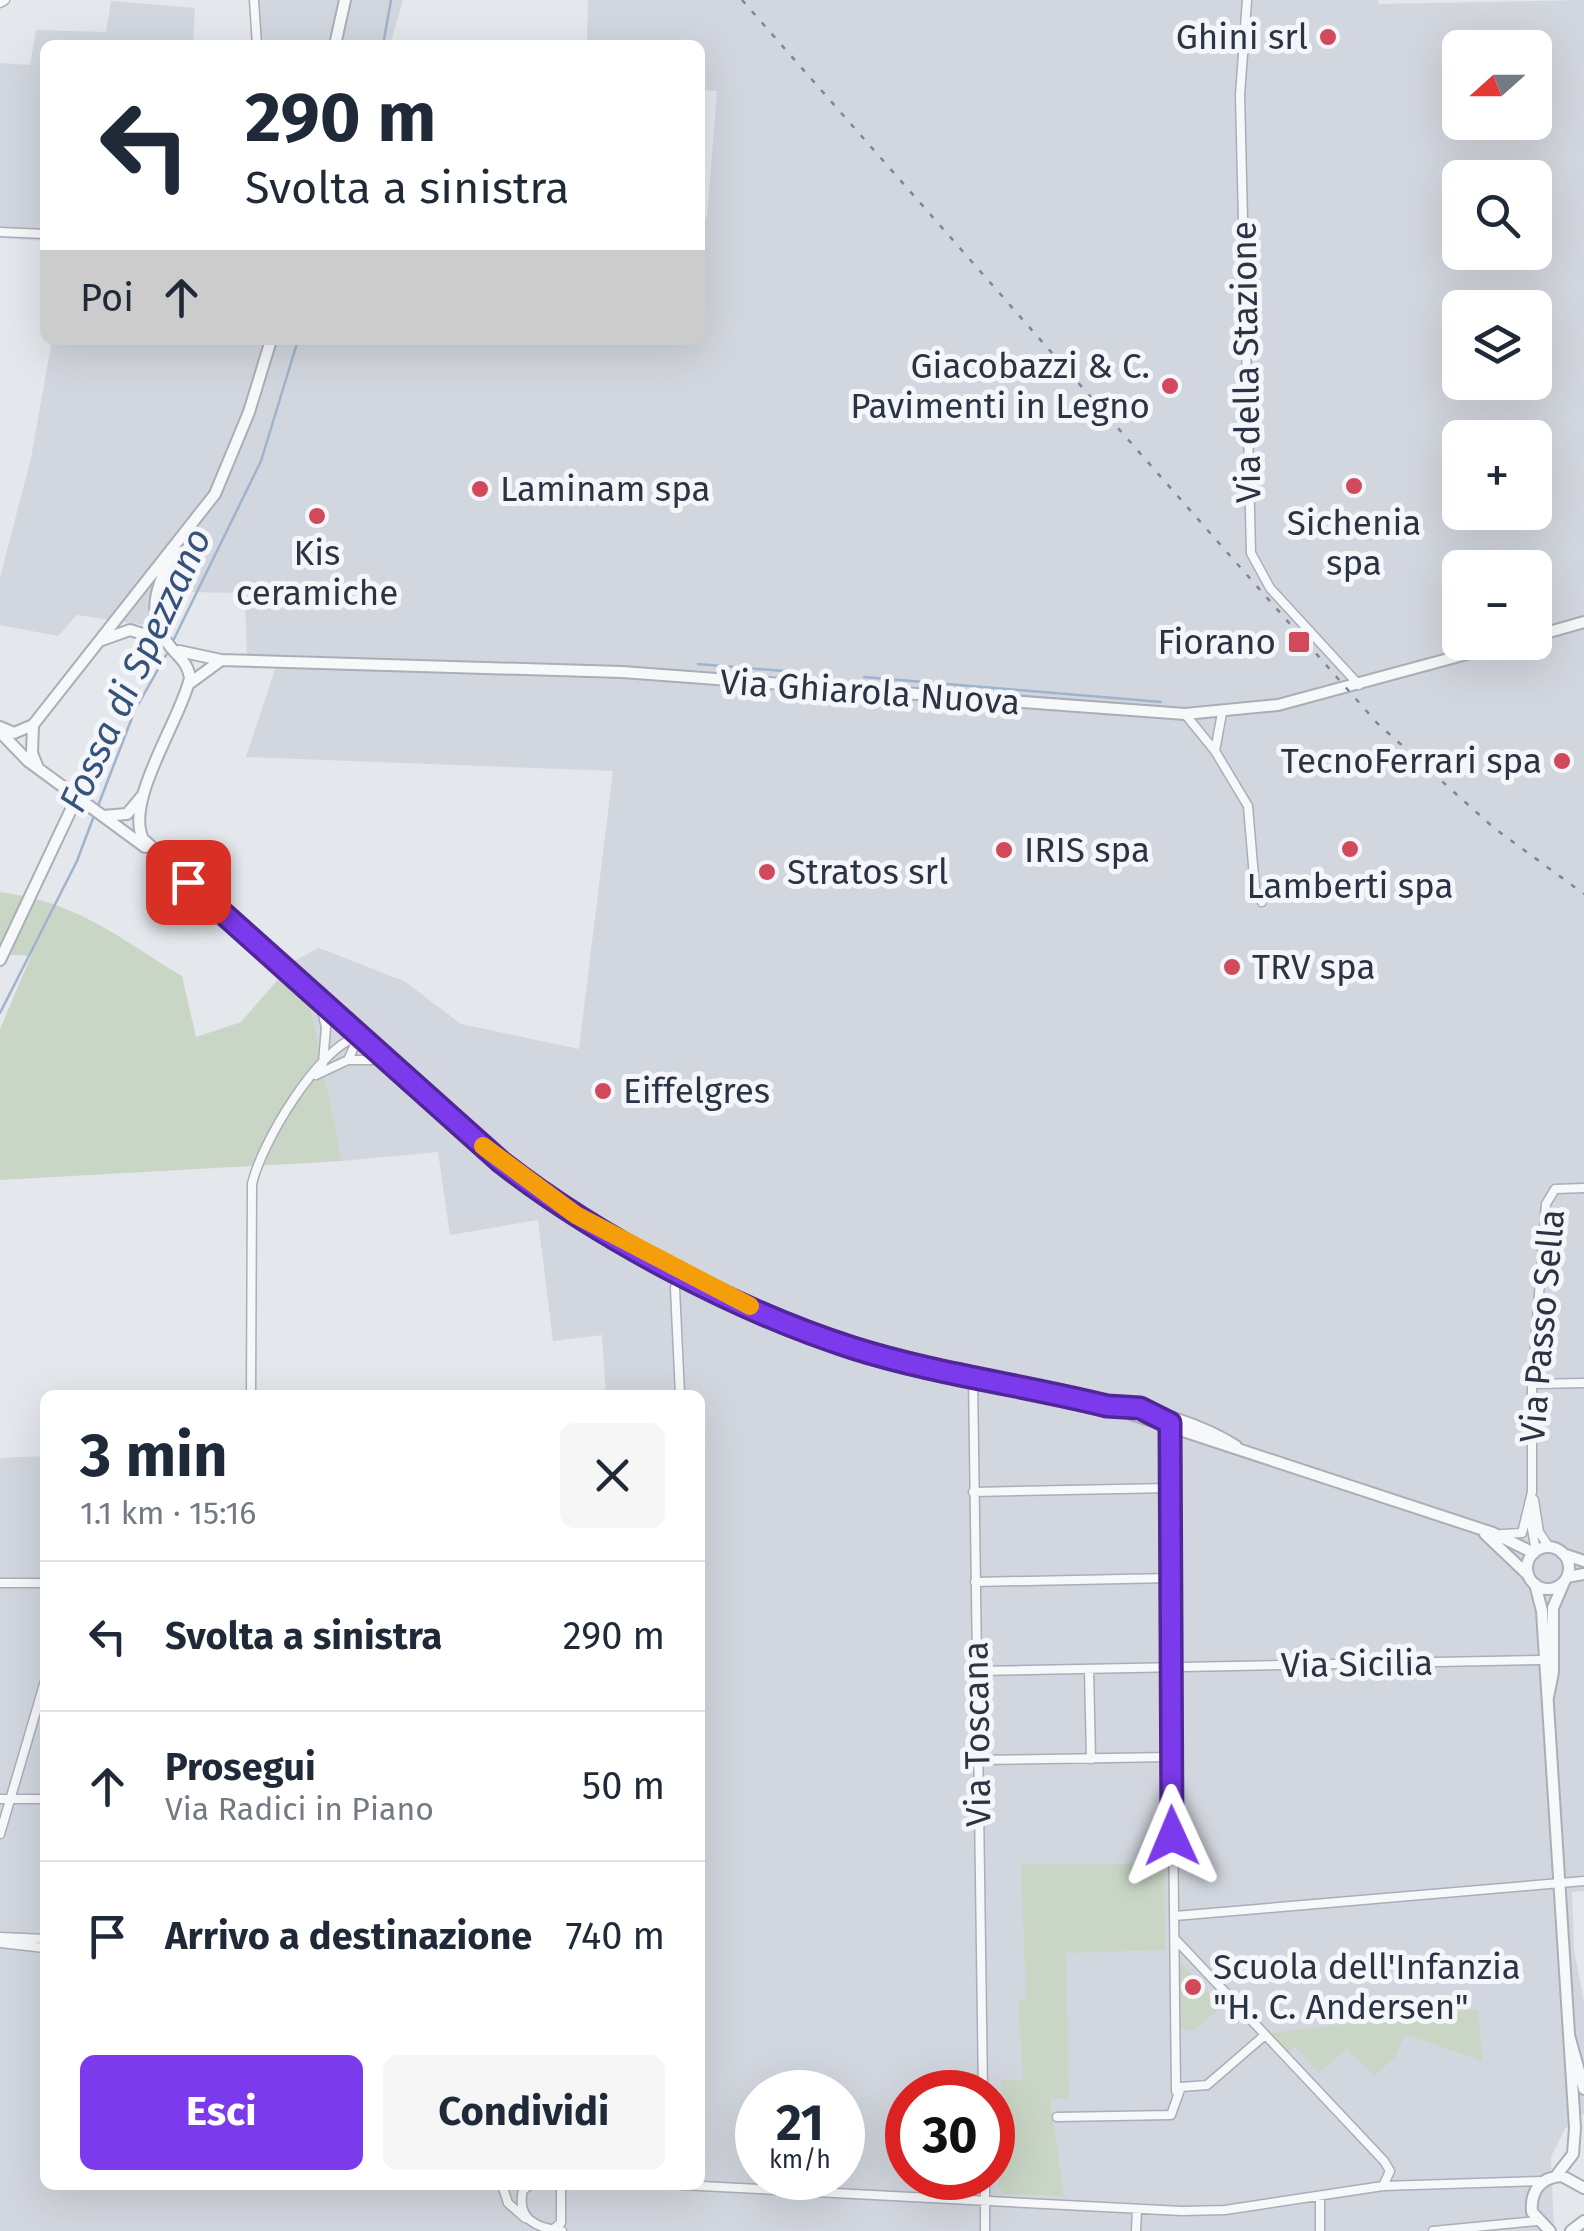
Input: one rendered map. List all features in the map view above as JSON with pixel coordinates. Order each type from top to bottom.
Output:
[{"type":"street","points":[[254,0],[256,40]]},
{"type":"street","points":[[337,40],[345,0]]},
{"type":"street","name":"Via della Stazione","points":[[1247,0],[1240,95],[1251,553],[1270,588],[1359,685]]},
{"type":"street","points":[[0,232],[40,234]]},
{"type":"street","points":[[0,730],[14,733],[33,725],[175,549],[224,477],[269,345]]},
{"type":"street","points":[[164,640],[154,598],[175,549]]},
{"type":"street","points":[[1552,631],[1584,622]]},
{"type":"street","points":[[101,640],[130,630],[164,640],[185,656],[189,670],[189,685],[145,792],[137,826],[154,852]]},
{"type":"street","name":"Via Ghiarola Nuova","points":[[185,656],[622,672],[1185,714],[1222,713],[1359,685],[1448,660]]},
{"type":"street","points":[[189,685],[221,660]]},
{"type":"street","points":[[1215,751],[1222,713]]},
{"type":"street","points":[[1185,714],[1215,751],[1250,812],[1255,890],[1262,902]]},
{"type":"street","points":[[33,725],[32,753],[39,770]]},
{"type":"street","points":[[0,730],[39,770],[154,852],[544,1195],[680,1271],[779,1320],[854,1348],[1107,1406],[1150,1412],[1214,1434],[1241,1449]]},
{"type":"street","points":[[108,818],[127,814],[145,792]]},
{"type":"street","points":[[0,960],[76,798]]},
{"type":"street","points":[[319,999],[326,1027],[323,1063]]},
{"type":"street","points":[[348,1060],[359,1036]]},
{"type":"street","points":[[251,1390],[252,1184],[258,1156],[274,1125],[323,1063],[359,1036]]},
{"type":"street","points":[[316,1074],[348,1060],[387,1060]]},
{"type":"street","name":"Via Passo Sella","points":[[1535,1552],[1529,1514],[1532,1384],[1546,1204],[1555,1189],[1584,1188]]},
{"type":"street","points":[[680,1271],[675,1288],[680,1390]]},
{"type":"street","name":"Via Toscana","points":[[972,1376],[983,2070]]},
{"type":"street","points":[[1532,1384],[1584,1383]]},
{"type":"street","points":[[1107,1406],[1489,1533],[1535,1552],[1549,1547],[1584,1561]]},
{"type":"street","points":[[1150,1412],[1174,1428],[1214,1434]]},
{"type":"street","points":[[1056,2117],[1171,2115],[1176,2091],[1169,1488],[1174,1428]]},
{"type":"street","points":[[972,1492],[1169,1488]]},
{"type":"street","name":"Via Passo Sella","points":[[1532,1492],[1539,1532],[1549,1547]]},
{"type":"street","points":[[1489,1533],[1522,1534],[1529,1514]]},
{"type":"street","points":[[1489,1533],[1532,1579],[1547,1589],[1584,1574]]},
{"type":"street","points":[[1535,1552],[1532,1579],[1542,1611],[1575,2141],[1567,2165],[1532,2196],[1536,2220],[1550,2231]]},
{"type":"street","points":[[1548,1697],[1553,1672],[1553,1608],[1569,1565],[1563,1554]]},
{"type":"street","points":[[975,1582],[1170,1578]]},
{"type":"street","points":[[0,1583],[40,1583]]},
{"type":"street","name":"Via Sicilia","points":[[976,1671],[1543,1660]]},
{"type":"street","points":[[1089,1669],[1090,1758]]},
{"type":"street","points":[[0,1834],[5,1800],[40,1696]]},
{"type":"street","points":[[978,1760],[1171,1758]]},
{"type":"street","points":[[5,1800],[40,1800]]},
{"type":"street","points":[[1175,1916],[1584,1881]]},
{"type":"street","points":[[0,1940],[40,1939]]},
{"type":"street","points":[[0,1940],[40,1947]]},
{"type":"street","points":[[1177,1942],[1384,2161],[1390,2171],[1383,2186]]},
{"type":"street","points":[[1176,2091],[1206,2085],[1265,2035]]},
{"type":"street","points":[[1569,2035],[1584,2088]]},
{"type":"street","points":[[705,2186],[1137,2210],[1226,2210],[1383,2186],[1568,2176],[1584,2188]]},
{"type":"street","points":[[504,2190],[508,2203],[525,2218],[562,2231]]},
{"type":"street","points":[[523,2190],[520,2203],[525,2218]]},
{"type":"street","points":[[552,2230],[561,2223],[562,2190]]},
{"type":"street","points":[[1320,2196],[1320,2231]]},
{"type":"street","points":[[985,2231],[986,2202]]},
{"type":"street","points":[[1136,2231],[1137,2210]]},
{"type":"street","points":[[1433,2231],[1536,2220]]},
{"type":"shaded area","points":[[250,0],[403,0],[391,40],[251,40]]},
{"type":"shaded area","points":[[588,0],[1378,0],[1379,4],[1584,0],[1584,1891],[1572,1892],[1574,1950],[1584,2002],[1584,2113],[1565,2129],[1551,2157],[1554,2231],[0,2231],[0,1458],[40,1456],[40,2190],[705,2190],[705,1390],[606,1390],[602,1335],[553,1341],[538,1220],[450,1235],[438,1152],[342,1161],[310,1004],[280,977],[294,961],[319,948],[404,981],[461,1024],[579,1049],[613,771],[246,757],[278,660],[247,658],[245,593],[187,592],[165,628],[77,615],[58,636],[0,625],[0,578],[31,458],[51,345],[705,345],[707,217],[717,91],[705,90],[705,40],[587,40]]},
{"type":"shaded area","points":[[111,1],[195,8],[193,40],[40,40],[40,241],[0,238],[0,63],[30,65],[36,30],[106,32]]},
{"type":"green space","points":[[0,892],[75,913],[182,976],[196,1037],[241,1022],[280,977],[310,1004],[342,1161],[0,1180],[0,1029],[31,956],[0,954]]},
{"type":"green space","points":[[1021,1864],[1164,1864],[1165,1950],[1066,1953],[1069,2098],[1050,2100],[1064,2196],[1015,2194],[1015,2080],[1023,2080],[1018,2001],[1026,1999]]},
{"type":"green space","points":[[1180,1961],[1221,2008],[1193,2031],[1182,2029]]},
{"type":"green space","points":[[1478,2009],[1482,2061],[1405,2034],[1395,2057],[1374,2076],[1347,2048],[1319,2073],[1295,2047],[1288,2053],[1270,2033]]},
{"type":"waterway","name":"Fossa di Spezzano","points":[[384,40],[391,0]]},
{"type":"waterway","name":"Fossa di Spezzano","points":[[172,643],[261,461],[296,345]]},
{"type":"waterway","name":"Fossa di Spezzano","points":[[98,806],[135,710],[169,650]]},
{"type":"waterway","points":[[698,664],[808,673]]},
{"type":"waterway","points":[[864,677],[1161,702]]},
{"type":"waterway","name":"Fossa di Spezzano","points":[[0,1013],[77,861],[95,813]]},
{"type":"railway","points":[[742,0],[1377,723],[1494,828],[1584,894]]},
{"type":"slow traffic","points":[[483,1146],[544,1195],[576,1215],[750,1306]]},
{"type":"place","name":"Ghini srl","points":[[1328,37]]},
{"type":"place","name":"Giacobazzi & C. Pavimenti in Legno","points":[[1170,386]]},
{"type":"place","name":"Sichenia spa","points":[[1354,486]]},
{"type":"place","name":"Laminam spa","points":[[480,489]]},
{"type":"place","name":"Kis ceramiche","points":[[317,516]]},
{"type":"place","name":"Fiorano","points":[[1299,642]]},
{"type":"place","name":"TecnoFerrari spa","points":[[1562,761]]},
{"type":"place","name":"Lamberti spa","points":[[1350,849]]},
{"type":"place","name":"IRIS spa","points":[[1004,850]]},
{"type":"place","name":"Stratos srl","points":[[767,872]]},
{"type":"place","name":"TRV spa","points":[[1232,967]]},
{"type":"place","name":"Eiffelgres","points":[[603,1091]]},
{"type":"place","name":"Scuola dell'Infanzia \"H. C. Andersen\"","points":[[1193,1987]]},
{"type":"route","points":[[188,882],[501,1162],[544,1195],[622,1242],[779,1320],[854,1348],[1107,1406],[1140,1408],[1170,1423],[1174,1428],[1169,1453],[1172,1836]]}]
